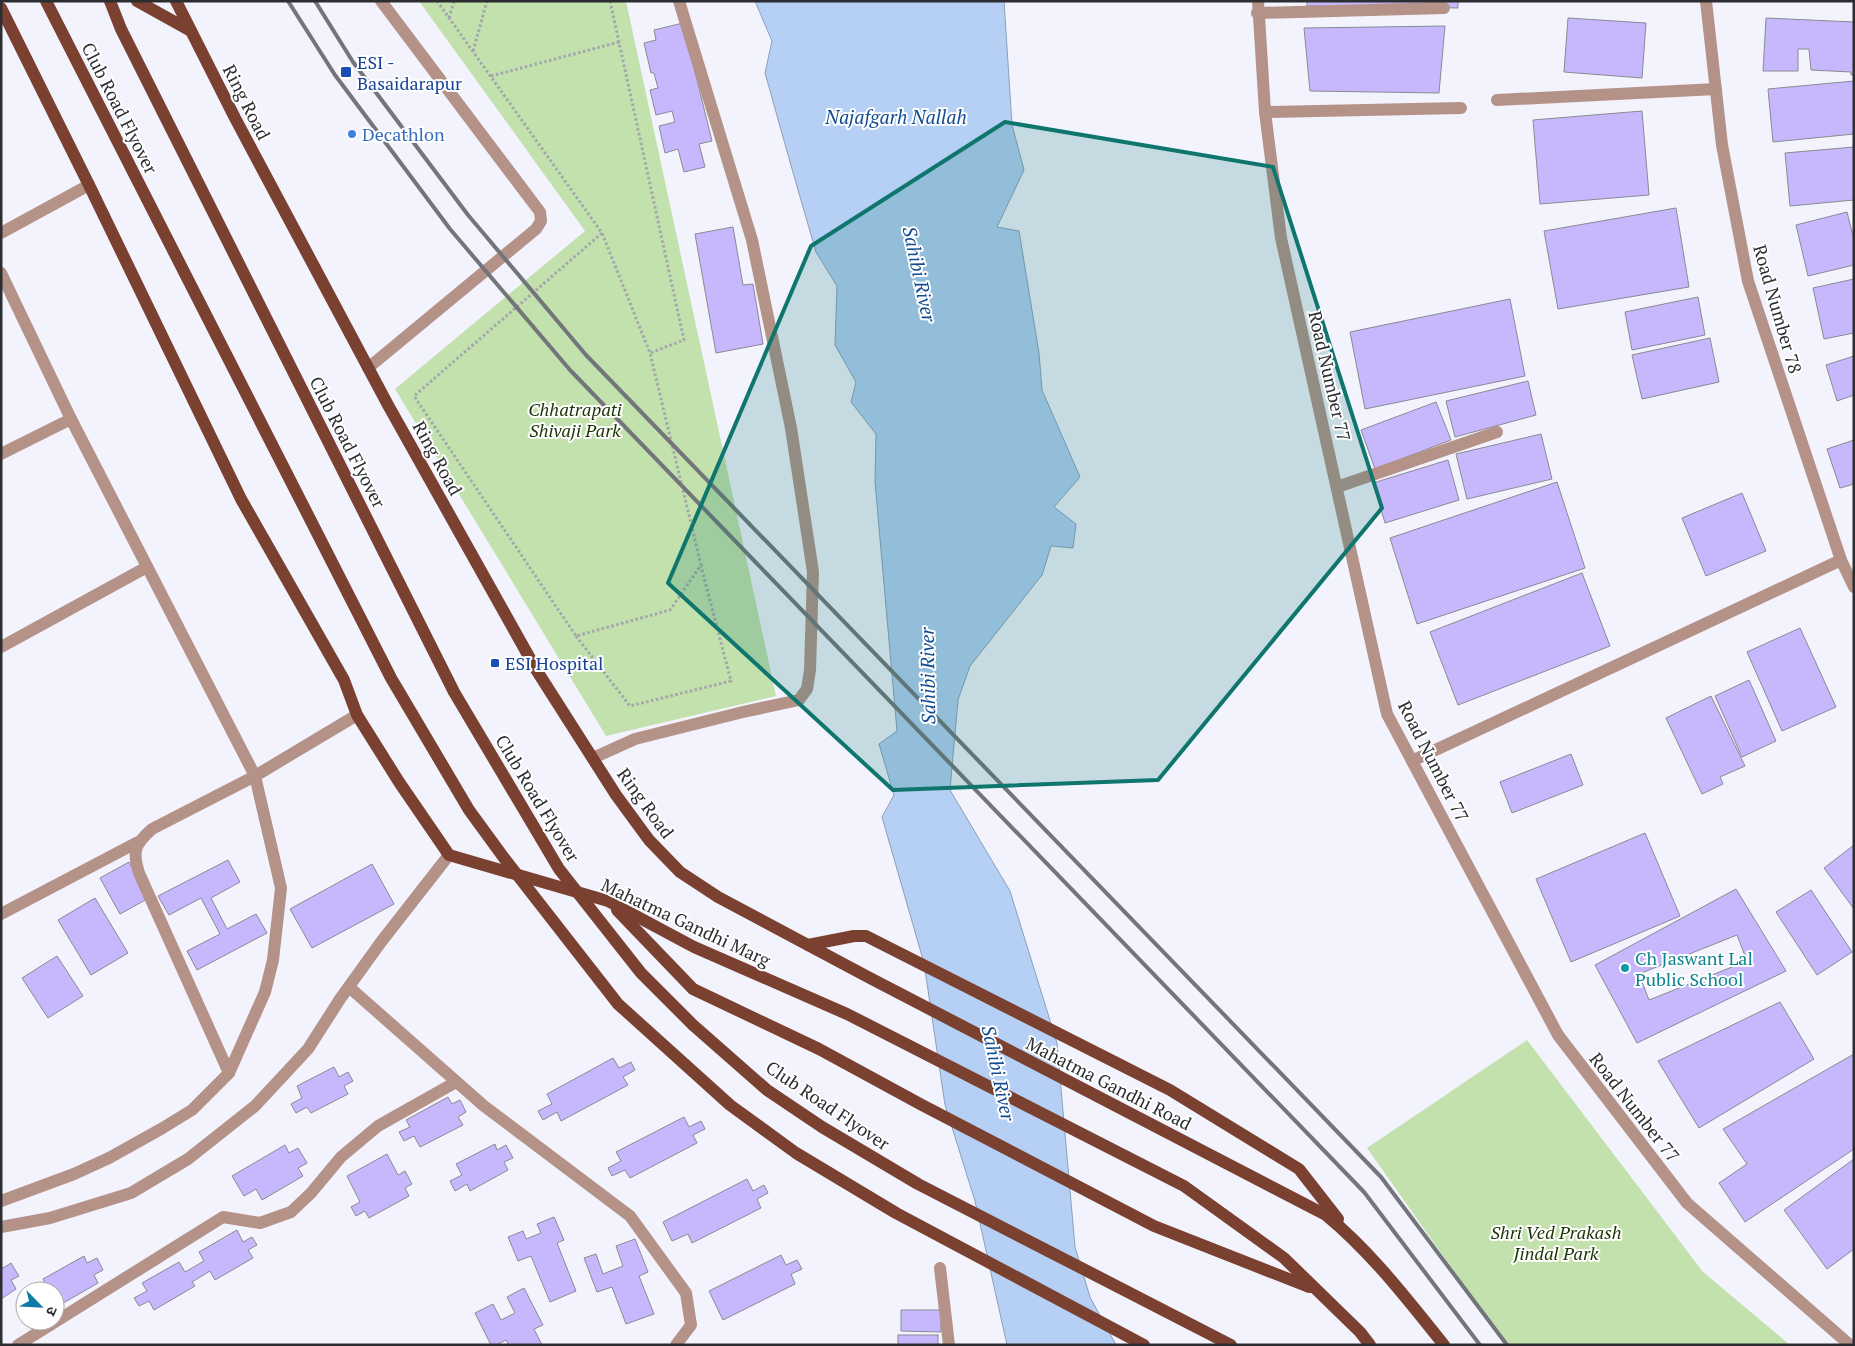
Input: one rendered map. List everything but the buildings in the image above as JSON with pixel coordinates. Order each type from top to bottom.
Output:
[{"type":"main road","name":"Club Road Flyover","points":[[46,1],[391,678],[469,810],[618,1004],[730,1105],[796,1153],[896,1213],[1144,1345]]},
{"type":"main road","name":"Club Road Flyover","points":[[110,1],[121,29],[454,692],[559,869],[641,973],[693,1025],[767,1090],[822,1127],[918,1184],[1231,1345]]},
{"type":"main road","points":[[138,1],[191,31]]},
{"type":"main road","name":"Ring Road","points":[[176,1],[368,368],[537,671],[616,796],[648,840],[680,872],[718,897]]},
{"type":"main road","points":[[1,8],[241,500],[344,680],[357,715],[399,782],[449,855]]},
{"type":"main road","name":"Mahatma Gandhi Marg","points":[[449,855],[608,901],[694,947],[847,1014],[1184,1186],[1284,1258],[1316,1290]]},
{"type":"main road","name":"Mahatma Gandhi Marg","points":[[718,897],[868,978]]},
{"type":"main road","points":[[608,901],[693,990],[819,1049],[1154,1226],[1316,1290],[1370,1345]]},
{"type":"main road","points":[[808,945],[854,936],[866,936],[1170,1090],[1299,1169],[1348,1233],[1395,1284],[1444,1345]]},
{"type":"main road","name":"Mahatma Gandhi Road","points":[[868,978],[1326,1215],[1348,1233]]},
{"type":"street","points":[[368,368],[536,229],[541,221],[540,212],[380,1]]},
{"type":"street","points":[[593,758],[635,739],[799,700],[807,690],[810,670],[813,572],[791,428],[752,240],[679,1]]},
{"type":"street","name":"Road Number 78","points":[[1706,1],[1722,145],[1748,281],[1841,560],[1854,587]]},
{"type":"street","points":[[1257,7],[1444,8]]},
{"type":"street","name":"Road Number 77","points":[[1257,7],[1265,112],[1281,238],[1387,714],[1558,1035],[1687,1203],[1850,1345]]},
{"type":"street","points":[[1497,100],[1716,88]]},
{"type":"street","points":[[1265,112],[1461,108]]},
{"type":"street","points":[[1,233],[89,185]]},
{"type":"street","points":[[1,273],[71,419],[255,776],[281,888],[273,960],[266,992],[230,1073],[192,1110],[161,1129],[109,1158],[74,1174],[1,1201]]},
{"type":"street","points":[[1,454],[71,419]]},
{"type":"street","points":[[1337,487],[1497,432]]},
{"type":"street","points":[[1412,761],[1841,560]]},
{"type":"street","points":[[1,648],[147,567]]},
{"type":"street","points":[[1,914],[138,842],[152,829],[255,776],[357,715]]},
{"type":"street","points":[[138,842],[135,859],[139,873],[230,1073]]},
{"type":"street","points":[[1,1226],[50,1218],[131,1193],[188,1159],[255,1106],[308,1049],[381,942],[449,855]]},
{"type":"street","points":[[349,987],[484,1106],[630,1216],[686,1293],[691,1325],[676,1345]]},
{"type":"street","points":[[18,1345],[223,1217],[260,1223],[291,1212],[311,1193],[341,1157],[378,1126],[456,1082]]},
{"type":"street","points":[[940,1268],[949,1345]]},
{"type":"path","points":[[437,1],[602,233],[650,353],[731,681],[630,706],[576,636],[414,396],[602,233]]},
{"type":"path","points":[[449,18],[454,1]]},
{"type":"path","points":[[472,51],[487,1]]},
{"type":"path","points":[[610,1],[684,340],[650,353]]},
{"type":"path","points":[[491,76],[619,42]]},
{"type":"path","points":[[576,636],[670,610],[701,565]]},
{"type":"highlighted area","points":[[1005,122],[1273,167],[1382,508],[1158,780],[893,790],[668,583],[811,246]]},
{"type":"green space","name":"Chhatrapati Shivaji Park","points":[[419,1],[626,1],[776,696],[606,736],[395,389],[585,231]]},
{"type":"green space","name":"Shri Ved Prakash Jindal Park","points":[[1527,1040],[1703,1272],[1790,1345],[1506,1345],[1367,1148]]},
{"type":"water","name":"Najafgarh Nallah","points":[[755,1],[1004,1],[1012,125],[1024,170],[997,227],[1019,231],[1039,353],[1042,390],[1080,477],[1054,507],[1076,524],[1073,548],[1051,546],[1042,575],[970,666],[958,700],[950,790],[1010,891],[1057,1043],[1075,1247],[1090,1297],[1116,1345],[1007,1345],[975,1201],[945,1105],[924,963],[882,817],[894,795],[879,744],[897,731],[875,482],[876,434],[851,402],[856,382],[835,345],[837,286],[816,252],[794,176],[765,73],[772,41]]},
{"type":"railway","points":[[288,1],[335,75],[450,229],[570,370],[1364,1192],[1480,1345]]},
{"type":"railway","points":[[315,1],[353,62],[468,215],[586,355],[1381,1177],[1507,1345]]},
{"type":"place","name":"ESI - Basaidarapur","points":[[346,72]]},
{"type":"place","name":"Decathlon","points":[[352,134]]},
{"type":"place","name":"ESI Hospital","points":[[495,663]]},
{"type":"place","name":"Ch Jaswant Lal Public School","points":[[1625,968]]},
{"type":"water label","name":"Sahibi River","points":[[920,274]]},
{"type":"water label","name":"Sahibi River","points":[[927,676]]},
{"type":"water label","name":"Sahibi River","points":[[999,1073]]}]
